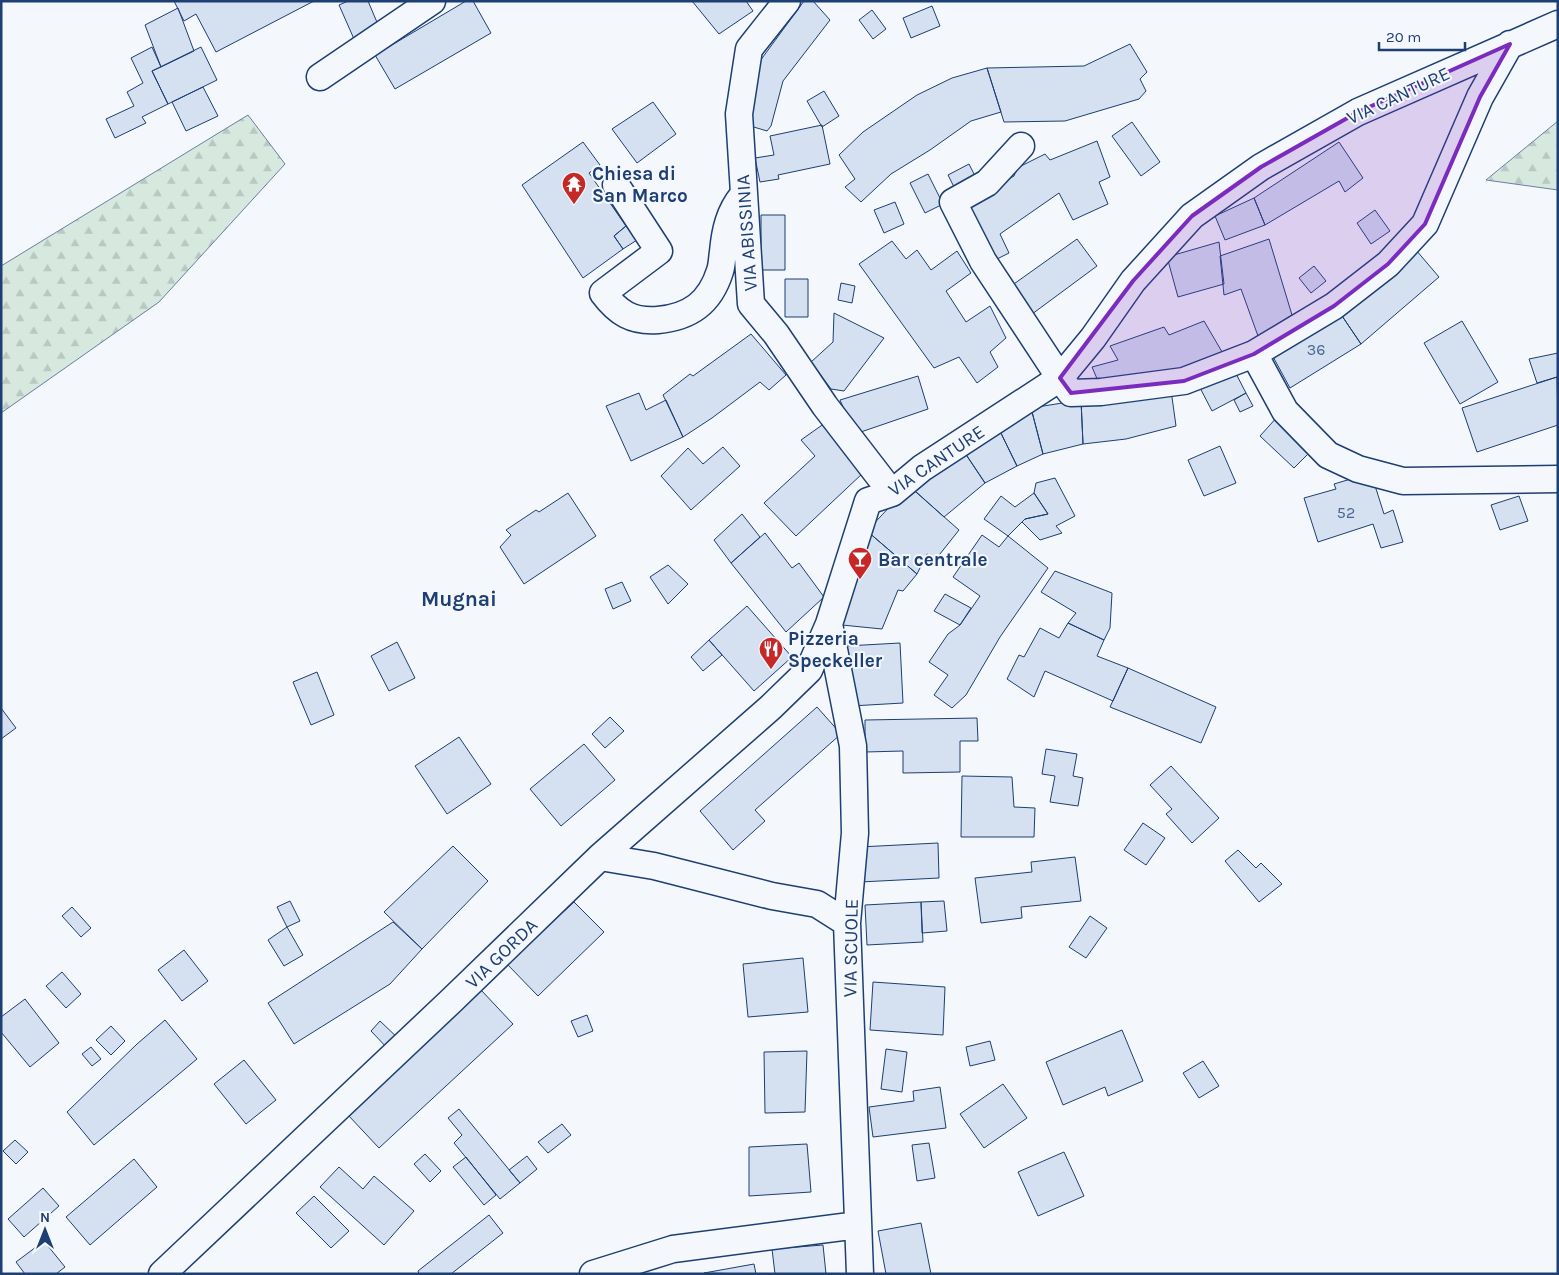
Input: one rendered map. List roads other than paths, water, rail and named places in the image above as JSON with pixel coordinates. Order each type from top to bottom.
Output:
[{"type":"street","points":[[320,77],[432,1]]},
{"type":"street","name":"VIA ABISSINIA","points":[[787,1],[749,49],[739,114],[751,304],[776,334],[825,406],[892,493]]},
{"type":"street","name":"VIA CANTURE","points":[[829,624],[868,501],[892,493],[922,468],[1060,378],[1093,338],[1132,281],[1192,216],[1261,166],[1358,112],[1558,24]]},
{"type":"street","points":[[1021,146],[987,183],[953,202],[983,261],[1060,378],[1071,393],[1101,392],[1184,381],[1254,354],[1334,306],[1388,264],[1425,224],[1480,97],[1510,44]]},
{"type":"street","points":[[616,185],[659,251],[603,293],[616,310],[633,318],[654,320],[678,318],[696,309],[710,292],[721,270],[724,233],[732,208],[743,194]]},
{"type":"street","points":[[1254,354],[1286,411],[1328,455],[1358,469],[1403,481],[1558,479]]},
{"type":"street","name":"VIA GORDA","points":[[162,1274],[452,1001],[600,857],[771,707],[809,670],[829,624]]},
{"type":"street","name":"VIA SCUOLE","points":[[829,624],[853,746],[855,833],[847,923],[860,1274]]},
{"type":"street","points":[[600,857],[654,866],[772,896],[817,904],[847,923]]},
{"type":"street","points":[[593,1274],[673,1249],[858,1225]]},
{"type":"place","name":"Chiesa di San Marco","points":[[574,205]]},
{"type":"place","name":"Bar centrale","points":[[860,580]]},
{"type":"place","name":"Pizzeria Speckeller","points":[[771,670]]},
{"type":"district","name":"Mugnai","points":[[459,599]]}]
